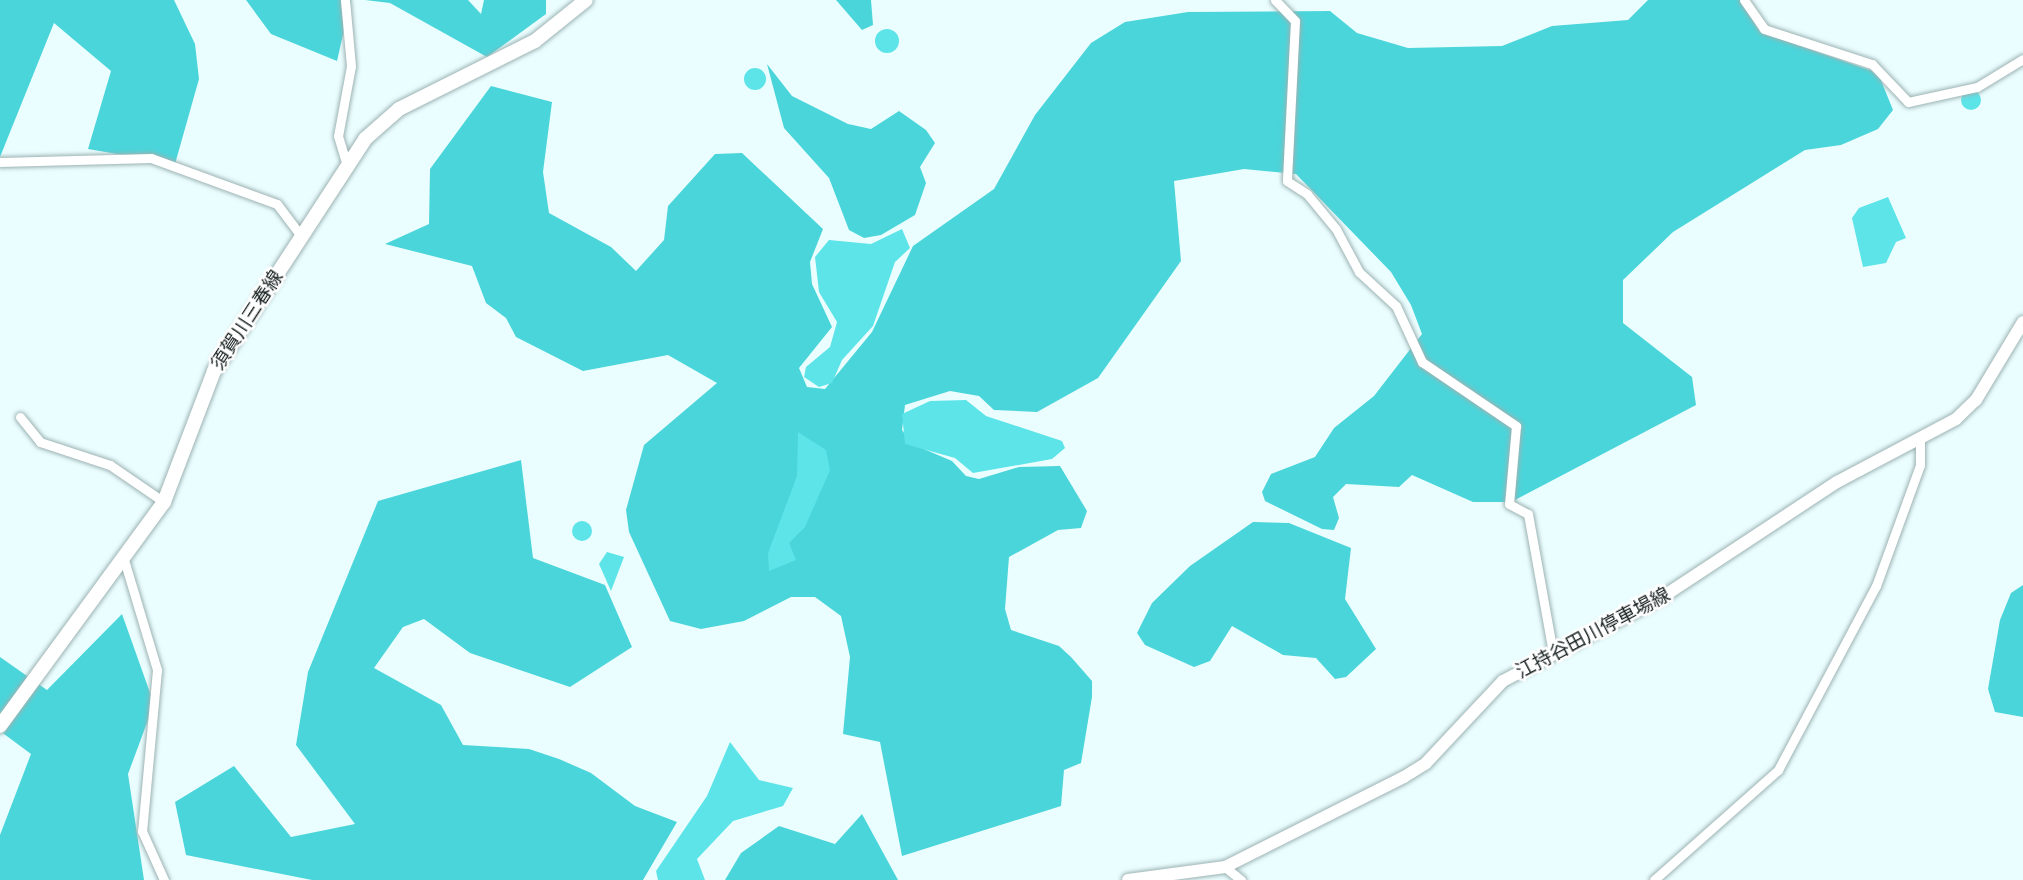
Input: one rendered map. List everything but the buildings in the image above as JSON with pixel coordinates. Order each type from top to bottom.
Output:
[{"type":"main road","name":"須賀川三春線","points":[[0,726],[125,562],[164,502],[208,382],[365,139],[399,109],[535,41],[586,0]]},
{"type":"main road","name":"江持谷田川停車場線","points":[[1128,880],[1225,867],[1415,770],[1492,690],[1553,653],[1661,598],[1837,482],[1920,438],[1976,400],[2023,322]]},
{"type":"street","points":[[345,0],[351,66],[338,135],[347,166]]},
{"type":"street","points":[[1275,0],[1295,21],[1287,181],[1307,194],[1336,229],[1359,272],[1396,306],[1422,362],[1516,426],[1510,504],[1528,514],[1553,653]]},
{"type":"street","points":[[1744,0],[1764,29],[1867,62],[1908,102],[1978,87],[2023,59]]},
{"type":"street","points":[[0,162],[151,158],[277,205],[301,236]]},
{"type":"street","points":[[20,417],[40,442],[110,465],[164,502]]},
{"type":"street","points":[[1654,880],[1778,770],[1876,586],[1920,465],[1920,438]]},
{"type":"street","points":[[125,562],[157,670],[142,831],[164,880]]},
{"type":"street","points":[[1225,867],[1241,880]]},
{"type":"shaded area","points":[[0,0],[174,0],[195,44],[199,79],[175,164],[88,149],[111,71],[54,23],[0,157]]},
{"type":"shaded area","points":[[246,0],[351,0],[337,61],[271,34]]},
{"type":"shaded area","points":[[365,0],[468,0],[481,14],[484,0],[546,0],[546,14],[487,57],[390,3]]},
{"type":"shaded area","points":[[836,0],[871,0],[873,25],[862,30]]},
{"type":"shaded area","points":[[1648,0],[1740,0],[1760,32],[1878,73],[1893,110],[1878,129],[1841,145],[1805,150],[1673,232],[1623,280],[1623,323],[1692,377],[1696,405],[1511,502],[1473,502],[1412,475],[1399,487],[1346,484],[1333,497],[1339,518],[1334,530],[1322,529],[1265,501],[1262,492],[1271,474],[1315,457],[1334,428],[1374,396],[1422,334],[1411,305],[1391,272],[1296,174],[1244,169],[1174,181],[1181,261],[1098,378],[1037,412],[994,410],[979,396],[950,391],[905,405],[902,430],[912,444],[952,461],[966,476],[979,479],[1019,467],[1060,466],[1087,511],[1081,528],[1058,530],[1009,557],[1005,609],[1011,630],[1059,646],[1071,657],[1092,681],[1092,697],[1081,763],[1064,770],[1061,806],[902,856],[880,742],[843,734],[850,657],[841,616],[815,597],[791,597],[744,621],[701,629],[670,621],[629,532],[626,510],[644,445],[717,383],[668,355],[583,371],[516,337],[506,318],[486,303],[472,266],[385,244],[429,224],[430,169],[491,86],[552,102],[543,172],[549,213],[611,247],[636,271],[664,240],[668,206],[715,154],[742,153],[823,229],[810,262],[812,284],[832,327],[799,368],[807,387],[825,389],[872,332],[913,246],[994,189],[1035,115],[1091,43],[1125,22],[1188,12],[1330,11],[1357,33],[1408,48],[1502,46],[1552,26],[1628,20]]},
{"type":"shaded area","points":[[887,29],[896,32],[899,41],[896,50],[887,53],[878,50],[875,41],[878,32]]},
{"type":"shaded area","points":[[767,64],[792,96],[848,124],[871,129],[899,111],[926,130],[935,143],[920,167],[926,183],[915,215],[881,235],[864,238],[849,230],[829,178],[784,128]]},
{"type":"shaded area","points":[[755,68],[763,71],[766,79],[763,87],[755,90],[747,87],[744,79],[747,71]]},
{"type":"shaded area","points":[[1971,90],[1978,93],[1981,100],[1978,107],[1971,110],[1964,107],[1961,100],[1964,93]]},
{"type":"shaded area","points":[[1888,197],[1906,238],[1896,242],[1886,263],[1863,267],[1852,218],[1859,208]]},
{"type":"shaded area","points":[[902,229],[910,248],[895,262],[873,326],[842,360],[832,383],[819,387],[804,377],[806,367],[830,347],[837,322],[819,292],[815,257],[829,240],[871,244]]},
{"type":"shaded area","points":[[966,400],[986,416],[1062,441],[1065,448],[1052,459],[973,473],[955,458],[905,444],[902,414],[930,401]]},
{"type":"shaded area","points":[[798,432],[826,450],[830,470],[805,527],[789,543],[796,560],[769,571],[768,553],[797,476]]},
{"type":"shaded area","points":[[521,460],[533,558],[605,585],[632,647],[570,687],[470,653],[424,619],[403,627],[374,668],[441,705],[463,745],[529,749],[559,759],[591,773],[635,806],[677,822],[643,880],[312,880],[186,855],[175,802],[234,766],[291,837],[355,824],[296,745],[308,672],[378,501]]},
{"type":"shaded area","points":[[578,521],[586,521],[592,531],[586,541],[578,541],[572,535],[572,527]]},
{"type":"shaded area","points":[[1253,522],[1289,523],[1351,548],[1345,599],[1376,649],[1346,677],[1335,679],[1316,658],[1283,655],[1232,626],[1210,661],[1194,667],[1145,645],[1137,633],[1152,603],[1190,566]]},
{"type":"shaded area","points":[[607,552],[624,557],[611,591],[599,564]]},
{"type":"shaded area","points":[[2023,585],[2023,717],[1995,712],[1988,689],[2000,620],[2011,593]]},
{"type":"shaded area","points":[[122,614],[154,704],[128,774],[144,880],[0,880],[0,835],[31,754],[0,731],[0,657],[47,690]]},
{"type":"shaded area","points":[[730,742],[759,780],[793,788],[783,806],[733,821],[697,859],[705,880],[658,880],[656,871],[707,796]]},
{"type":"shaded area","points":[[862,814],[898,880],[725,880],[741,853],[779,826],[835,844]]}]
